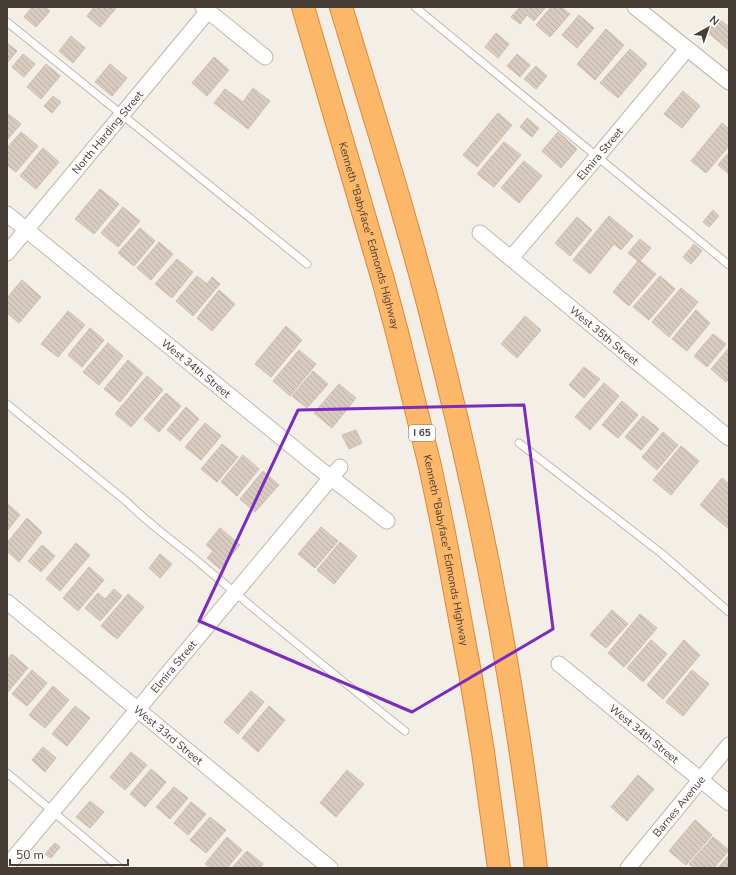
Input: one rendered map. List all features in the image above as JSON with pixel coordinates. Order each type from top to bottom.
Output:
[{"type":"highway","name":"Kenneth \"Babyface\" Edmonds Highway","points":[[303,7],[383,280],[426,450],[444,533],[471,678],[499,868]]},
{"type":"highway","points":[[342,7],[419,270],[436,332],[465,454],[500,629],[528,802],[536,868]]},
{"type":"street","points":[[635,7],[729,82]]},
{"type":"street","points":[[206,9],[265,57]]},
{"type":"street","name":"North Harding Street","points":[[7,253],[122,115],[206,9]]},
{"type":"street","name":"Elmira Street","points":[[511,258],[598,157],[687,49]]},
{"type":"street","name":"West 34th Street","points":[[7,214],[335,472],[387,521]]},
{"type":"street","name":"West 35th Street","points":[[480,233],[729,438]]},
{"type":"street","name":"Elmira Street","points":[[7,866],[335,472]]},
{"type":"street","name":"West 33rd Street","points":[[7,602],[330,868]]},
{"type":"street","name":"West 34th Street","points":[[559,664],[729,803]]},
{"type":"street","name":"Barnes Avenue","points":[[628,868],[729,745]]},
{"type":"lane","points":[[415,7],[729,264]]},
{"type":"lane","points":[[7,22],[307,264]]},
{"type":"lane","points":[[7,404],[127,502],[141,516],[266,619],[405,731]]},
{"type":"lane","points":[[519,443],[661,553],[729,612]]},
{"type":"lane","points":[[7,773],[120,868]]},
{"type":"highlighted area","points":[[524,405],[553,629],[412,712],[199,621],[298,410]]},
{"type":"building","points":[[32,7],[46,7],[50,11],[36,27],[24,17]]},
{"type":"building","points":[[94,7],[117,7],[100,27],[87,16]]},
{"type":"building","points":[[520,7],[546,7],[534,21],[527,15],[520,24],[511,17]]},
{"type":"building","points":[[551,7],[561,7],[570,14],[550,37],[536,25]]},
{"type":"building","points":[[579,15],[594,28],[577,48],[562,35]]},
{"type":"building","points":[[718,18],[729,27],[729,50],[707,32]]},
{"type":"building","points":[[606,29],[624,45],[595,80],[577,64]]},
{"type":"building","points":[[496,33],[509,44],[498,58],[485,47]]},
{"type":"building","points":[[71,36],[85,48],[73,63],[59,51]]},
{"type":"building","points":[[7,43],[17,51],[7,63]]},
{"type":"building","points":[[630,49],[647,64],[618,98],[600,83]]},
{"type":"building","points":[[23,54],[35,64],[24,77],[12,67]]},
{"type":"building","points":[[517,54],[530,65],[520,77],[507,66]]},
{"type":"building","points":[[214,57],[229,70],[207,96],[192,83]]},
{"type":"building","points":[[46,64],[60,76],[41,99],[27,87]]},
{"type":"building","points":[[110,64],[127,78],[112,96],[95,82]]},
{"type":"building","points":[[536,66],[547,76],[536,89],[524,79]]},
{"type":"building","points":[[253,88],[270,101],[248,129],[214,103],[225,89],[243,102]]},
{"type":"building","points":[[683,91],[700,106],[682,128],[664,114]]},
{"type":"building","points":[[53,96],[61,102],[52,113],[44,106]]},
{"type":"building","points":[[7,113],[21,124],[7,140]]},
{"type":"building","points":[[498,113],[512,125],[477,167],[463,155]]},
{"type":"building","points":[[527,118],[539,128],[532,137],[520,127]]},
{"type":"building","points":[[722,123],[729,129],[729,146],[706,173],[691,161]]},
{"type":"building","points":[[21,132],[38,146],[16,172],[7,165],[7,148]]},
{"type":"building","points":[[558,132],[577,149],[561,168],[542,151]]},
{"type":"building","points":[[504,142],[521,155],[494,187],[477,174]]},
{"type":"building","points":[[43,148],[59,162],[36,189],[20,176]]},
{"type":"building","points":[[729,152],[729,174],[718,165]]},
{"type":"building","points":[[524,161],[542,176],[519,203],[501,188]]},
{"type":"building","points":[[100,189],[119,204],[94,234],[75,219]]},
{"type":"building","points":[[123,207],[140,221],[118,247],[101,233]]},
{"type":"building","points":[[713,210],[719,216],[709,227],[703,222]]},
{"type":"building","points":[[609,216],[633,236],[621,250],[614,244],[590,274],[573,260]]},
{"type":"building","points":[[577,217],[592,230],[570,256],[555,243]]},
{"type":"building","points":[[140,228],[155,241],[134,266],[118,253]]},
{"type":"building","points":[[640,239],[651,248],[640,261],[656,274],[629,306],[613,292],[638,261],[628,253]]},
{"type":"building","points":[[159,242],[173,254],[151,280],[137,268]]},
{"type":"building","points":[[694,244],[702,251],[691,264],[683,257]]},
{"type":"building","points":[[177,259],[193,272],[172,298],[155,284]]},
{"type":"building","points":[[197,276],[207,284],[212,277],[220,284],[193,316],[176,301]]},
{"type":"building","points":[[660,276],[675,289],[649,320],[633,307]]},
{"type":"building","points":[[22,280],[41,297],[19,323],[7,313],[7,298]]},
{"type":"building","points":[[681,288],[698,302],[669,337],[652,322]]},
{"type":"building","points":[[219,290],[235,304],[212,331],[197,318]]},
{"type":"building","points":[[696,310],[710,323],[687,351],[672,339]]},
{"type":"building","points":[[68,311],[85,325],[58,357],[41,344]]},
{"type":"building","points":[[525,316],[541,330],[517,358],[501,344]]},
{"type":"building","points":[[286,326],[302,340],[271,377],[255,364]]},
{"type":"building","points":[[90,328],[104,340],[82,367],[68,355]]},
{"type":"building","points":[[713,334],[726,344],[707,367],[694,356]]},
{"type":"building","points":[[108,343],[123,356],[99,385],[83,372]]},
{"type":"building","points":[[729,348],[729,379],[726,382],[711,369]]},
{"type":"building","points":[[299,350],[316,364],[290,396],[273,381]]},
{"type":"building","points":[[128,360],[143,373],[120,402],[104,389]]},
{"type":"building","points":[[584,367],[600,379],[584,398],[569,385]]},
{"type":"building","points":[[313,371],[328,384],[307,408],[292,396]]},
{"type":"building","points":[[147,376],[163,390],[131,427],[115,414]]},
{"type":"building","points":[[604,383],[619,396],[590,430],[575,417]]},
{"type":"building","points":[[339,384],[356,398],[332,428],[314,413]]},
{"type":"building","points":[[166,393],[181,406],[159,432],[144,419]]},
{"type":"building","points":[[622,401],[638,415],[618,438],[602,425]]},
{"type":"building","points":[[186,407],[199,419],[180,441],[167,430]]},
{"type":"building","points":[[643,416],[659,429],[641,450],[625,437]]},
{"type":"building","points":[[205,423],[221,436],[201,460],[185,447]]},
{"type":"building","points":[[356,430],[362,443],[349,449],[342,435]]},
{"type":"building","points":[[663,432],[678,445],[657,470],[642,457]]},
{"type":"building","points":[[222,444],[238,457],[217,482],[201,469]]},
{"type":"building","points":[[681,446],[699,461],[671,495],[653,480]]},
{"type":"building","points":[[243,455],[259,469],[237,496],[221,482]]},
{"type":"building","points":[[263,471],[279,485],[255,512],[240,499]]},
{"type":"building","points":[[722,478],[729,484],[729,529],[700,505]]},
{"type":"building","points":[[7,503],[20,515],[7,531]]},
{"type":"building","points":[[27,518],[42,532],[19,562],[7,551],[7,543]]},
{"type":"building","points":[[321,527],[338,541],[315,568],[298,554]]},
{"type":"building","points":[[220,528],[240,545],[220,569],[207,558],[213,551],[206,545]]},
{"type":"building","points":[[340,542],[357,556],[334,584],[317,570]]},
{"type":"building","points":[[76,543],[90,555],[60,591],[46,579]]},
{"type":"building","points":[[42,545],[55,556],[41,572],[28,561]]},
{"type":"building","points":[[160,554],[172,564],[160,578],[149,568]]},
{"type":"building","points":[[89,567],[104,580],[78,611],[63,598]]},
{"type":"building","points":[[114,589],[122,596],[100,621],[85,608],[98,593],[105,599]]},
{"type":"building","points":[[128,594],[144,607],[117,639],[101,626]]},
{"type":"building","points":[[612,610],[628,624],[606,648],[590,635]]},
{"type":"building","points":[[640,614],[657,628],[624,667],[608,653]]},
{"type":"building","points":[[651,640],[667,654],[643,682],[627,668]]},
{"type":"building","points":[[684,640],[700,655],[663,699],[647,685]]},
{"type":"building","points":[[12,654],[28,668],[7,693],[7,660]]},
{"type":"building","points":[[32,670],[47,683],[27,706],[12,694]]},
{"type":"building","points":[[692,670],[709,684],[683,716],[666,702]]},
{"type":"building","points":[[53,686],[69,700],[45,728],[29,715]]},
{"type":"building","points":[[251,691],[264,702],[238,734],[224,722]]},
{"type":"building","points":[[75,706],[90,718],[67,746],[52,734]]},
{"type":"building","points":[[269,706],[285,720],[258,752],[242,738]]},
{"type":"building","points":[[43,747],[56,758],[45,772],[32,760]]},
{"type":"building","points":[[131,752],[147,765],[125,790],[110,777]]},
{"type":"building","points":[[151,769],[166,782],[145,807],[130,794]]},
{"type":"building","points":[[347,770],[364,784],[336,817],[320,803]]},
{"type":"building","points":[[638,775],[654,789],[627,821],[611,807]]},
{"type":"building","points":[[174,787],[188,798],[170,819],[156,807]]},
{"type":"building","points":[[90,801],[104,812],[90,828],[76,817]]},
{"type":"building","points":[[191,802],[206,814],[188,835],[174,823]]},
{"type":"building","points":[[210,817],[226,830],[206,853],[190,840]]},
{"type":"building","points":[[695,820],[712,835],[686,865],[669,851]]},
{"type":"building","points":[[227,837],[242,850],[227,868],[210,868],[205,864]]},
{"type":"building","points":[[713,837],[729,850],[714,868],[694,868],[689,864]]},
{"type":"building","points":[[55,843],[60,847],[51,858],[45,854]]},
{"type":"building","points":[[247,851],[263,864],[260,868],[232,868]]},
{"type":"building","points":[[729,855],[729,868],[718,868]]}]
